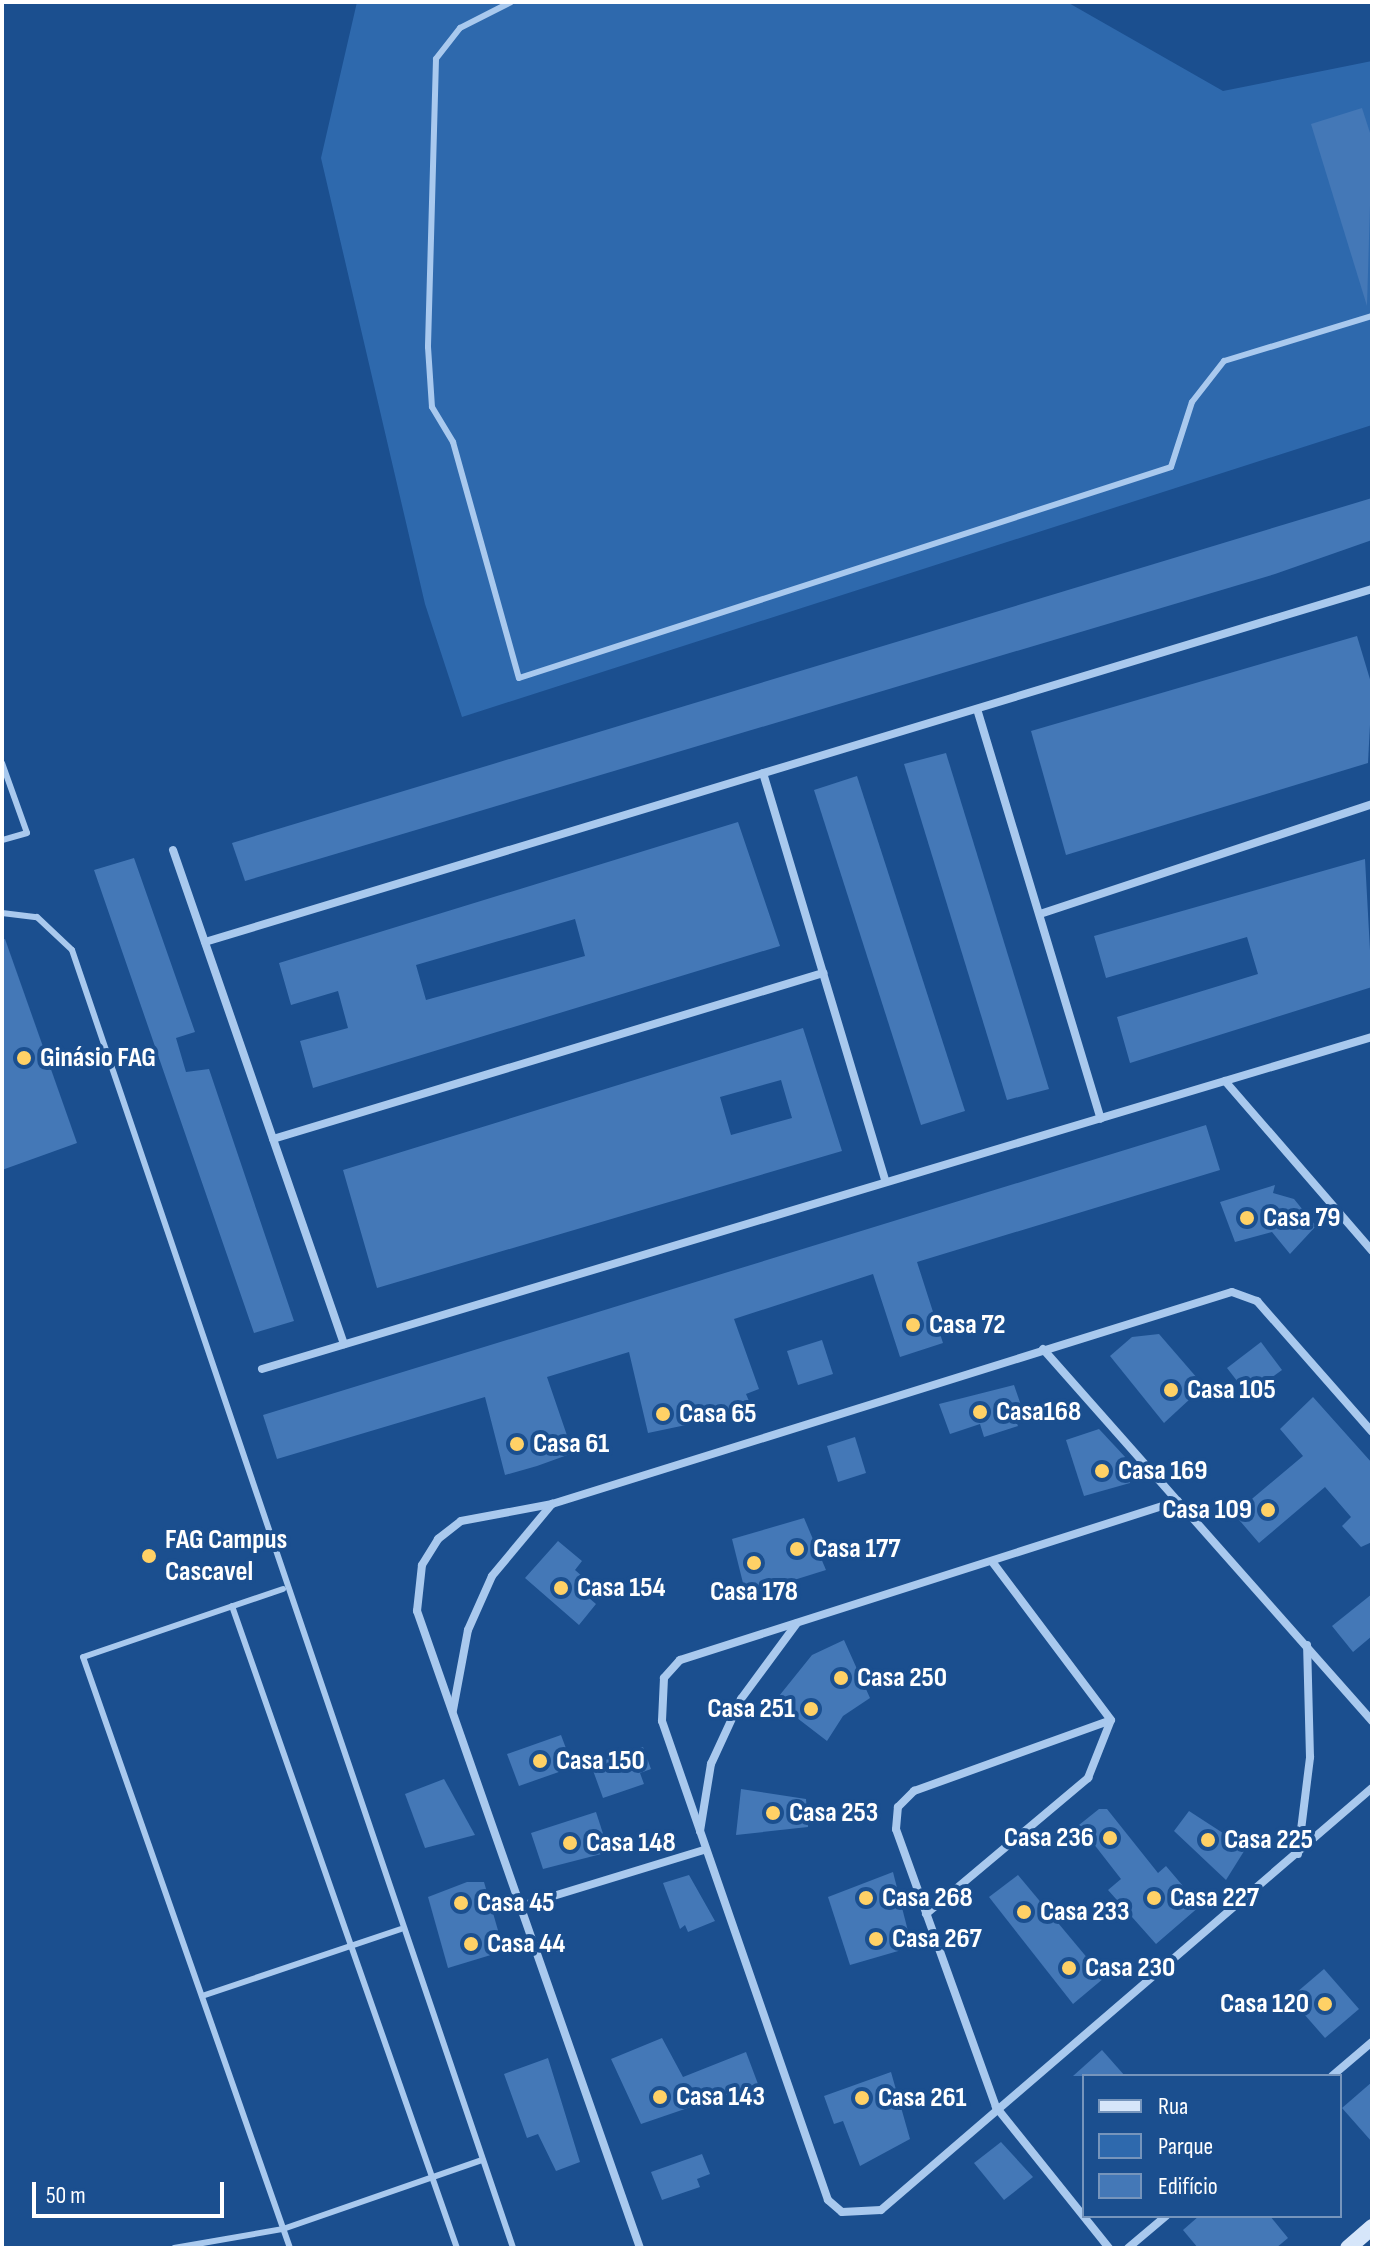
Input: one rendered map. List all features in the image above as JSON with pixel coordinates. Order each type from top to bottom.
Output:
[{"type":"main road","points":[[1348,2248],[1372,2227]]},
{"type":"street","points":[[205,942],[1372,589]]},
{"type":"street","points":[[977,709],[1101,1119]]},
{"type":"street","points":[[763,773],[885,1179]]},
{"type":"street","points":[[1040,914],[1372,804]]},
{"type":"street","points":[[173,850],[344,1344]]},
{"type":"street","points":[[273,1139],[823,973]]},
{"type":"street","points":[[262,1369],[885,1179],[1101,1119],[1372,1037]]},
{"type":"street","points":[[1225,1081],[1372,1251]]},
{"type":"street","points":[[640,2248],[524,1905],[417,1611],[422,1565],[461,1521],[552,1504],[1232,1292],[1257,1301],[1372,1432]]},
{"type":"street","points":[[1043,1349],[1372,1721]]},
{"type":"street","points":[[1178,1501],[993,1563],[680,1660],[664,1678],[662,1721],[704,1850],[828,2200],[842,2212],[881,2210],[996,2107],[1298,1854],[1372,1788]]},
{"type":"street","points":[[453,1714],[468,1630],[492,1576],[552,1504]]},
{"type":"street","points":[[993,1563],[1111,1720]]},
{"type":"street","points":[[700,1833],[711,1764],[741,1699],[797,1622]]},
{"type":"street","points":[[1298,1854],[1310,1757],[1307,1645]]},
{"type":"street","points":[[1082,2214],[996,2107],[896,1829],[898,1807],[914,1791],[1111,1720]]},
{"type":"street","points":[[926,1914],[1088,1778],[1111,1720]]},
{"type":"street","points":[[524,1905],[704,1850]]},
{"type":"street","points":[[1334,2074],[1372,2042]]},
{"type":"street","points":[[1085,2218],[1109,2248]]},
{"type":"street","points":[[1128,2248],[1164,2218]]},
{"type":"lane","points":[[511,2],[460,28],[436,59],[428,347],[432,407],[453,442],[519,678],[1171,467],[1192,402],[1224,361],[1372,316]]},
{"type":"lane","points":[[2,764],[27,833],[2,840]]},
{"type":"lane","points":[[2,913],[37,917],[72,950],[283,1589],[513,2248]]},
{"type":"lane","points":[[283,1589],[83,1657],[290,2248]]},
{"type":"lane","points":[[232,1606],[457,2248]]},
{"type":"lane","points":[[202,1996],[401,1929]]},
{"type":"lane","points":[[174,2248],[283,2229],[482,2160]]},
{"type":"green space","points":[[357,2],[1067,2],[1223,91],[1372,61],[1372,425],[462,717],[425,604],[321,158]]},
{"type":"building","points":[[1362,108],[1372,139],[1367,306],[1311,124]]},
{"type":"building","points":[[1372,498],[1372,540],[1275,574],[245,881],[232,843]]},
{"type":"building","points":[[1357,636],[1372,686],[1368,763],[1066,855],[1031,731]]},
{"type":"building","points":[[946,753],[1049,1089],[1007,1100],[904,764]]},
{"type":"building","points":[[857,776],[965,1111],[921,1125],[814,790]]},
{"type":"building","points":[[738,822],[780,946],[313,1088],[300,1041],[348,1028],[338,991],[291,1005],[279,963]],"holes":[[[575,919],[585,956],[426,1000],[416,965]]]},
{"type":"building","points":[[134,858],[195,1032],[176,1038],[186,1072],[209,1069],[294,1321],[254,1333],[94,870]]},
{"type":"building","points":[[1365,859],[1372,987],[1130,1063],[1117,1017],[1258,974],[1247,937],[1106,978],[1094,936]]},
{"type":"building","name":"Ginásio FAG","points":[[5,939],[77,1143],[2,1170],[2,940]]},
{"type":"building","points":[[803,1028],[842,1151],[377,1288],[343,1170]],"holes":[[[781,1080],[792,1118],[731,1135],[720,1097]]]},
{"type":"building","points":[[1206,1125],[1220,1170],[917,1262],[943,1343],[900,1357],[873,1274],[734,1319],[759,1389],[746,1394],[749,1401],[686,1425],[648,1433],[629,1352],[547,1377],[573,1453],[537,1466],[505,1475],[485,1397],[277,1459],[263,1415]]},
{"type":"building","points":[[1275,1185],[1273,1193],[1294,1199],[1316,1226],[1290,1254],[1272,1232],[1235,1242],[1220,1202]]},
{"type":"building","points":[[1159,1334],[1204,1386],[1164,1423],[1110,1356],[1132,1337]]},
{"type":"building","points":[[822,1340],[833,1374],[798,1385],[787,1351]]},
{"type":"building","points":[[1261,1342],[1282,1370],[1248,1395],[1227,1368]]},
{"type":"building","name":"Casa168","points":[[1014,1385],[1023,1411],[1013,1414],[1018,1426],[984,1437],[980,1424],[950,1434],[939,1404]]},
{"type":"building","points":[[1313,1397],[1372,1463],[1372,1542],[1361,1547],[1342,1526],[1351,1517],[1325,1487],[1259,1543],[1234,1514],[1303,1456],[1280,1429]]},
{"type":"building","name":"Casa 169","points":[[1099,1429],[1127,1459],[1130,1483],[1084,1496],[1066,1440]]},
{"type":"building","points":[[855,1437],[866,1473],[838,1482],[827,1446]]},
{"type":"building","points":[[804,1518],[826,1570],[746,1595],[732,1539]]},
{"type":"building","name":"Casa 154","points":[[558,1541],[582,1561],[575,1570],[590,1583],[582,1592],[596,1604],[579,1625],[525,1578]]},
{"type":"building","points":[[1372,1594],[1372,1636],[1353,1652],[1332,1626]]},
{"type":"building","points":[[844,1640],[870,1698],[843,1716],[827,1741],[775,1701],[812,1655]]},
{"type":"building","name":"Casa 150","points":[[561,1735],[573,1767],[519,1786],[507,1754]]},
{"type":"building","points":[[643,1747],[651,1769],[640,1773],[644,1784],[603,1798],[591,1765]]},
{"type":"building","points":[[444,1779],[475,1835],[425,1848],[405,1794]]},
{"type":"building","name":"Casa 253","points":[[741,1789],[806,1799],[808,1827],[736,1835]]},
{"type":"building","name":"Casa 227","points":[[1099,1809],[1107,1809],[1158,1873],[1166,1866],[1200,1906],[1156,1944],[1108,1890],[1121,1879],[1079,1825]]},
{"type":"building","name":"Casa 225","points":[[1189,1811],[1246,1848],[1226,1880],[1174,1831]]},
{"type":"building","name":"Casa 148","points":[[596,1812],[609,1852],[543,1869],[531,1833]]},
{"type":"building","points":[[893,1872],[912,1947],[850,1965],[828,1897]]},
{"type":"building","points":[[689,1875],[715,1921],[688,1932],[685,1925],[680,1929],[663,1883]]},
{"type":"building","points":[[1018,1875],[1104,1978],[1073,2004],[989,1897]]},
{"type":"building","points":[[467,1882],[484,1882],[504,1951],[448,1968],[428,1897]]},
{"type":"building","name":"Casa 120","points":[[1324,1969],[1359,2009],[1325,2038],[1290,1998]]},
{"type":"building","points":[[662,2038],[683,2077],[746,2052],[758,2084],[641,2124],[611,2059]]},
{"type":"building","points":[[1102,2050],[1123,2074],[1082,2074],[1073,2076]]},
{"type":"building","points":[[548,2058],[580,2162],[556,2171],[538,2134],[527,2138],[504,2074]]},
{"type":"building","points":[[891,2072],[910,2139],[860,2166],[843,2121],[834,2124],[824,2096]]},
{"type":"building","points":[[1372,2082],[1372,2142],[1342,2108]]},
{"type":"building","points":[[1001,2142],[1033,2177],[1004,2200],[974,2163]]},
{"type":"building","points":[[702,2154],[710,2174],[697,2179],[700,2187],[662,2200],[651,2172]]},
{"type":"building","points":[[1197,2218],[1272,2218],[1288,2238],[1276,2248],[1198,2248],[1183,2230]]},
{"type":"place","name":"Ginásio FAG","points":[[24,1058]]},
{"type":"place","name":"Casa 79","points":[[1247,1218]]},
{"type":"place","name":"Casa 72","points":[[913,1325]]},
{"type":"place","name":"Casa 105","points":[[1171,1390]]},
{"type":"place","name":"Casa168","points":[[980,1412]]},
{"type":"place","name":"Casa 65","points":[[663,1414]]},
{"type":"place","name":"Casa 61","points":[[517,1444]]},
{"type":"place","name":"Casa 169","points":[[1102,1471]]},
{"type":"place","name":"Casa 109","points":[[1268,1510]]},
{"type":"place","name":"Casa 177","points":[[797,1549]]},
{"type":"place","name":"FAG Campus Cascavel","points":[[149,1556]]},
{"type":"place","name":"Casa 178","points":[[754,1563]]},
{"type":"place","name":"Casa 154","points":[[561,1588]]},
{"type":"place","name":"Casa 250","points":[[841,1678]]},
{"type":"place","name":"Casa 251","points":[[811,1709]]},
{"type":"place","name":"Casa 150","points":[[540,1761]]},
{"type":"place","name":"Casa 253","points":[[773,1813]]},
{"type":"place","name":"Casa 236","points":[[1110,1838]]},
{"type":"place","name":"Casa 225","points":[[1208,1840]]},
{"type":"place","name":"Casa 148","points":[[570,1843]]},
{"type":"place","name":"Casa 268","points":[[866,1898]]},
{"type":"place","name":"Casa 227","points":[[1154,1898]]},
{"type":"place","name":"Casa 45","points":[[461,1903]]},
{"type":"place","name":"Casa 233","points":[[1024,1912]]},
{"type":"place","name":"Casa 267","points":[[876,1939]]},
{"type":"place","name":"Casa 44","points":[[471,1944]]},
{"type":"place","name":"Casa 230","points":[[1069,1968]]},
{"type":"place","name":"Casa 120","points":[[1325,2004]]},
{"type":"place","name":"Casa 143","points":[[660,2097]]},
{"type":"place","name":"Casa 261","points":[[862,2098]]}]
